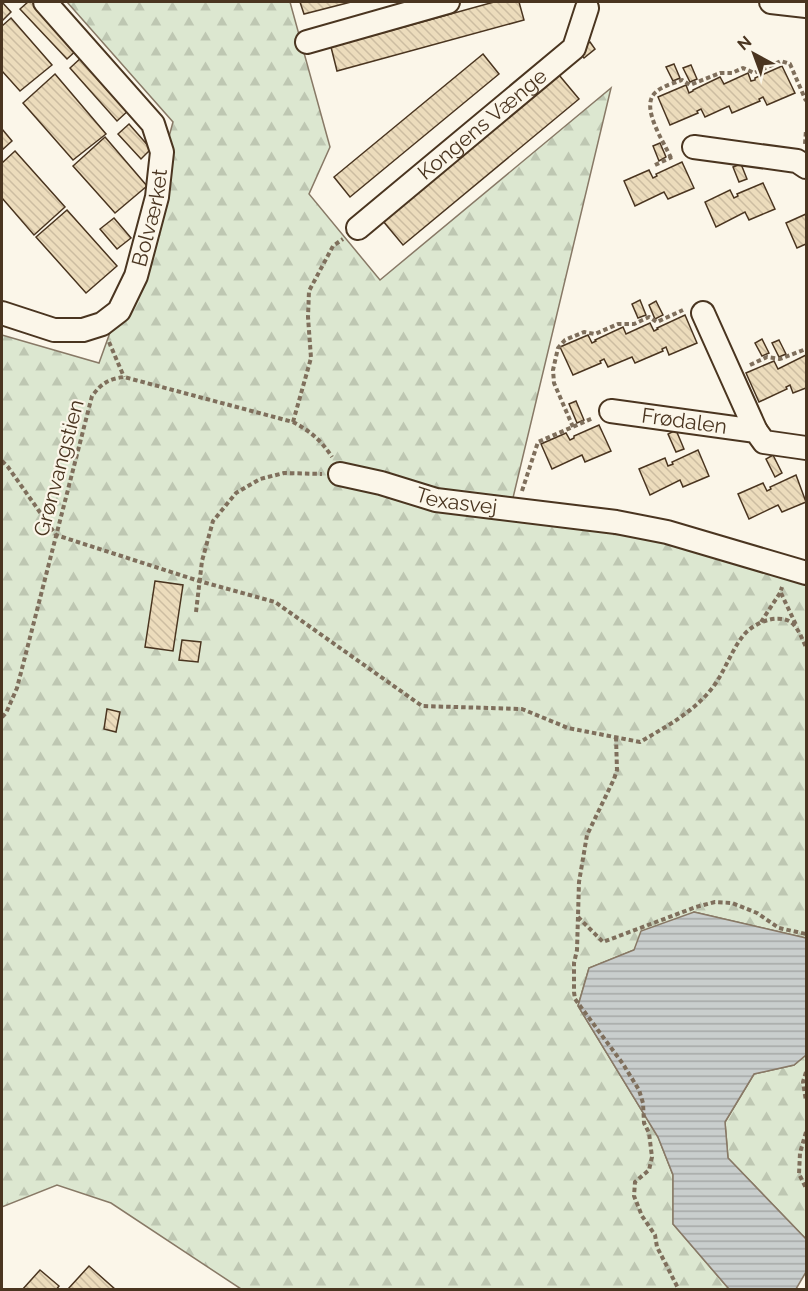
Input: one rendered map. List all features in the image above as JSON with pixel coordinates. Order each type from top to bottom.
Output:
[{"type":"street","name":"Bolværket","points":[[45,2],[153,124],[162,152],[157,197],[136,276],[120,311],[102,324]]},
{"type":"street","points":[[307,42],[448,2]]},
{"type":"street","points":[[771,2],[807,6]]},
{"type":"street","name":"Kongens Vænge","points":[[358,228],[573,48],[582,4]]},
{"type":"street","points":[[694,147],[797,161],[807,167]]},
{"type":"street","points":[[2,313],[54,330],[83,330],[102,324]]},
{"type":"street","name":"Frødalen","points":[[703,313],[756,431],[764,442],[807,448]]},
{"type":"street","name":"Frødalen","points":[[611,411],[756,431]]},
{"type":"street","name":"Texasvej","points":[[340,474],[381,483],[436,500],[616,522],[667,532],[797,570]]},
{"type":"path","points":[[671,158],[651,116],[650,105],[657,91],[682,80],[690,85],[720,74],[743,69],[754,73],[781,61],[790,64],[807,101]]},
{"type":"path","points":[[292,422],[311,358],[309,291],[333,246],[358,228]]},
{"type":"path","points":[[573,427],[554,383],[553,370],[558,348],[565,340],[584,332],[596,334],[618,324],[633,324],[649,317],[657,322],[683,310],[703,313]]},
{"type":"path","points":[[102,324],[124,377],[292,422],[310,430],[321,441],[340,474]]},
{"type":"path","points":[[730,374],[767,357],[780,359],[807,349]]},
{"type":"path","name":"Grønvangstien","points":[[2,717],[17,688],[92,396],[101,384],[124,377]]},
{"type":"path","points":[[516,510],[538,442],[611,411]]},
{"type":"path","points":[[2,461],[56,535],[199,581],[275,602],[422,706],[522,710],[568,728],[640,742],[687,714],[713,687],[744,634],[761,622],[797,570]]},
{"type":"path","points":[[196,612],[202,561],[213,521],[236,493],[260,479],[284,473],[340,474]]},
{"type":"path","points":[[780,593],[807,647]]},
{"type":"path","points":[[761,622],[774,619],[789,621],[798,631]]},
{"type":"path","points":[[616,737],[616,770],[609,791],[587,835],[579,882],[577,950],[574,963],[575,999],[639,1090],[652,1157],[649,1170],[635,1182],[634,1196],[646,1225],[655,1235],[657,1247],[679,1290]]},
{"type":"path","points":[[578,916],[603,942],[696,907],[715,902],[732,903],[757,913],[780,928],[807,934]]},
{"type":"path","points":[[807,1072],[803,1082],[807,1101]]},
{"type":"path","points":[[807,1132],[800,1153],[798,1174],[807,1188]]},
{"type":"green space","points":[[67,2],[290,2],[330,147],[309,194],[380,280],[611,88],[512,502],[806,582],[806,938],[694,912],[634,950],[589,968],[578,1006],[658,1137],[673,1175],[673,1224],[729,1289],[241,1289],[111,1203],[57,1185],[2,1207],[2,335],[99,363],[135,263],[173,122]]},
{"type":"green space","points":[[806,1055],[806,1239],[728,1158],[725,1122],[754,1074],[794,1065]]},
{"type":"shaded area","points":[[694,912],[806,938],[806,1055],[794,1065],[754,1074],[725,1122],[728,1158],[806,1239],[806,1272],[796,1289],[729,1289],[673,1224],[673,1175],[658,1137],[578,1006],[589,968],[634,950],[641,931]]},
{"type":"building","points":[[2,2],[11,12],[2,21]]},
{"type":"building","points":[[28,2],[40,2],[81,46],[67,59],[20,9]]},
{"type":"building","points":[[300,2],[351,2],[304,14]]},
{"type":"building","points":[[494,2],[519,2],[524,20],[337,71],[331,47]]},
{"type":"building","points":[[11,18],[52,65],[20,91],[2,71],[2,26]]},
{"type":"building","points":[[590,42],[595,49],[584,58],[578,51]]},
{"type":"building","points":[[483,54],[499,74],[350,197],[334,177]]},
{"type":"building","points":[[83,56],[130,109],[117,121],[70,68]]},
{"type":"building","points":[[674,64],[680,78],[673,81],[666,67]]},
{"type":"building","points":[[691,65],[697,79],[690,82],[683,68]]},
{"type":"building","points":[[782,66],[795,93],[767,105],[763,97],[759,99],[760,101],[732,113],[729,106],[705,117],[701,109],[697,111],[698,113],[670,125],[658,97],[686,85],[689,93],[720,77],[724,84],[748,73],[751,81],[755,80]]},
{"type":"building","points":[[55,74],[106,134],[73,160],[23,103]]},
{"type":"building","points":[[559,75],[579,99],[403,245],[383,221]]},
{"type":"building","points":[[129,124],[151,149],[141,159],[118,134]]},
{"type":"building","points":[[2,129],[12,141],[2,150]]},
{"type":"building","points":[[105,137],[147,186],[115,213],[73,166]]},
{"type":"building","points":[[660,143],[666,157],[659,161],[653,146]]},
{"type":"building","points":[[15,151],[65,207],[34,235],[2,198],[2,163]]},
{"type":"building","points":[[682,162],[694,188],[668,199],[664,192],[635,206],[624,181],[649,170],[653,178],[657,176],[656,174]]},
{"type":"building","points":[[741,164],[747,179],[739,182],[733,167]]},
{"type":"building","points":[[763,183],[775,209],[749,220],[745,212],[716,227],[705,202],[730,190],[734,198],[738,196],[737,194]]},
{"type":"building","points":[[67,210],[117,266],[86,293],[36,237]]},
{"type":"building","points":[[806,214],[806,244],[797,248],[786,223]]},
{"type":"building","points":[[114,218],[131,238],[117,249],[100,229]]},
{"type":"building","points":[[640,300],[646,315],[638,318],[632,304]]},
{"type":"building","points":[[656,301],[663,315],[655,319],[649,305]]},
{"type":"building","points":[[685,315],[697,343],[669,355],[666,347],[662,349],[663,351],[635,363],[632,357],[608,367],[604,359],[600,361],[601,363],[573,375],[560,347],[588,335],[592,343],[623,327],[626,334],[650,323],[654,331]]},
{"type":"building","points":[[762,339],[769,353],[762,356],[755,343]]},
{"type":"building","points":[[779,340],[786,354],[779,357],[772,343]]},
{"type":"building","points":[[806,355],[806,388],[793,393],[790,385],[786,387],[787,389],[759,402],[746,373],[774,361],[778,369]]},
{"type":"building","points":[[576,401],[584,420],[577,423],[569,404]]},
{"type":"building","points":[[599,425],[611,451],[585,462],[582,455],[552,469],[541,444],[566,433],[570,440]]},
{"type":"building","points":[[676,430],[684,449],[676,452],[668,434]]},
{"type":"building","points":[[698,450],[709,476],[683,487],[680,480],[650,495],[639,469],[665,458],[668,466]]},
{"type":"building","points":[[773,455],[782,473],[775,477],[766,459]]},
{"type":"building","points":[[796,475],[806,502],[782,512],[778,505],[749,519],[738,494],[763,483],[767,491],[771,489],[770,487]]},
{"type":"building","points":[[155,581],[183,585],[173,651],[145,647]]},
{"type":"building","points":[[182,640],[201,642],[198,662],[179,660]]},
{"type":"building","points":[[107,709],[120,712],[116,732],[104,729]]},
{"type":"building","points":[[89,1266],[116,1290],[68,1289]]},
{"type":"building","points":[[40,1270],[59,1286],[56,1290],[22,1290]]}]
